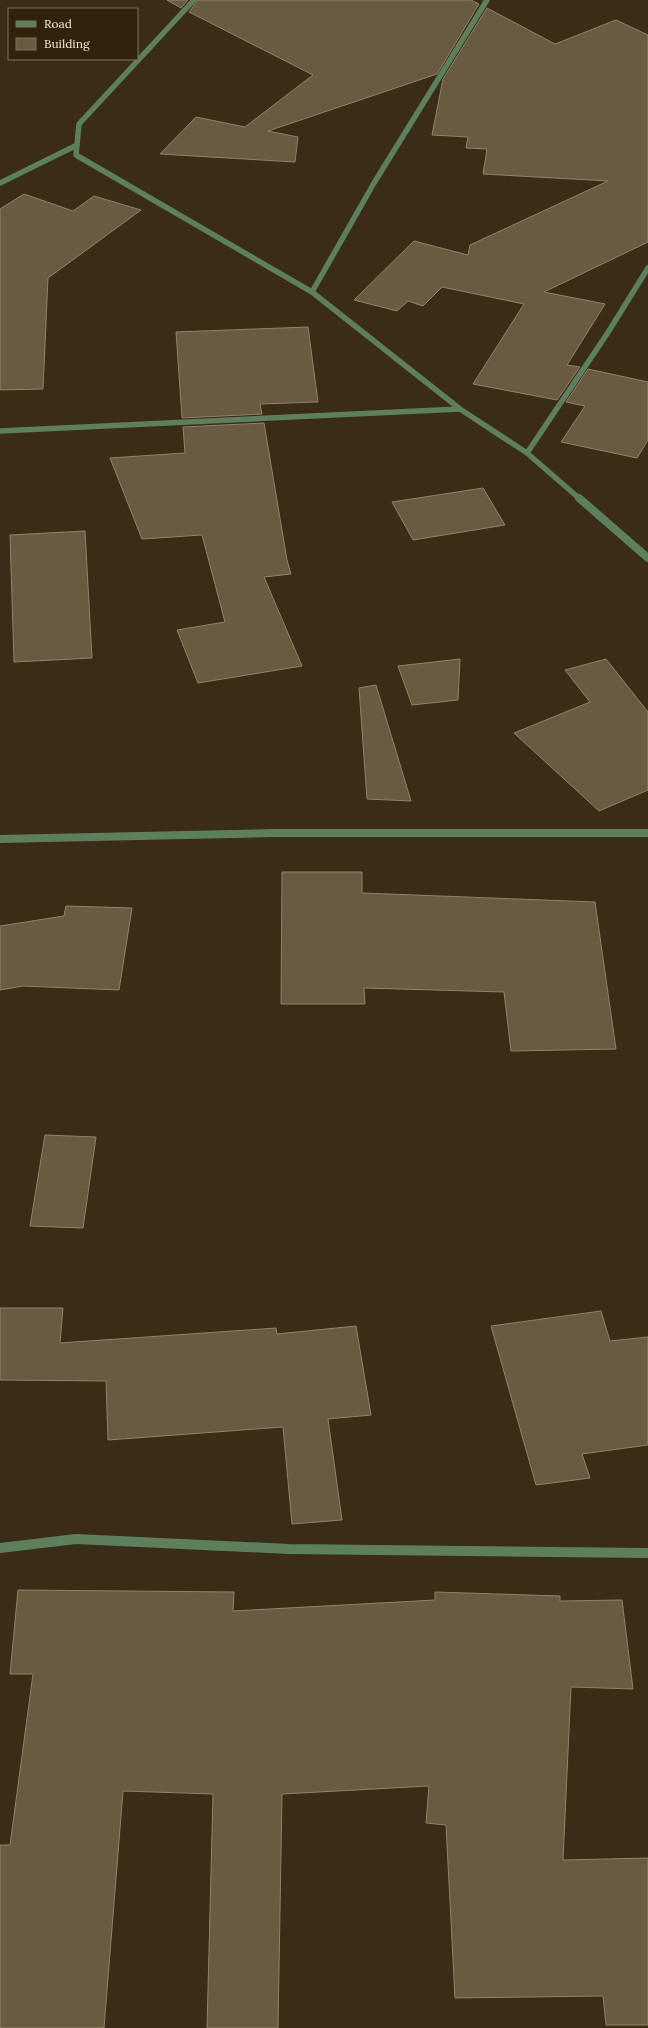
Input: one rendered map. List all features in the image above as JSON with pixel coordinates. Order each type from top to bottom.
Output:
[{"type":"street","points":[[194,0],[79,124],[76,155],[312,292],[460,409],[527,453],[648,558]]},
{"type":"street","points":[[312,292],[374,183],[486,0]]},
{"type":"street","points":[[0,183],[77,145]]},
{"type":"street","points":[[527,453],[607,334],[648,268]]},
{"type":"street","points":[[0,431],[460,409]]},
{"type":"street","points":[[0,839],[274,833],[648,833]]},
{"type":"street","points":[[0,1548],[76,1538],[289,1549],[648,1553]]},
{"type":"building","points":[[167,0],[188,0],[181,8]]},
{"type":"building","points":[[198,0],[471,0],[479,4],[437,74],[268,131],[298,137],[295,162],[160,154],[196,117],[245,127],[313,75],[189,12]]},
{"type":"building","points":[[487,8],[555,44],[616,20],[648,35],[648,242],[544,292],[605,304],[567,365],[580,367],[557,400],[473,384],[524,304],[442,287],[423,306],[408,301],[397,311],[354,300],[414,241],[468,255],[470,245],[608,181],[483,174],[487,149],[466,148],[468,137],[432,135],[443,79]]},
{"type":"building","points":[[24,194],[73,211],[94,196],[141,210],[48,278],[43,389],[0,390],[0,209]]},
{"type":"building","points":[[308,327],[318,402],[260,404],[262,414],[182,418],[176,332]]},
{"type":"building","points":[[588,369],[648,382],[648,440],[637,458],[561,442],[585,406],[566,402]]},
{"type":"building","points":[[264,423],[287,560],[291,574],[264,577],[302,666],[198,683],[177,630],[225,622],[202,535],[142,539],[110,458],[185,453],[183,427]]},
{"type":"building","points":[[483,488],[505,525],[413,540],[392,502]]},
{"type":"building","points":[[85,531],[92,658],[14,662],[10,535]]},
{"type":"building","points":[[460,659],[458,700],[412,705],[398,666]]},
{"type":"building","points":[[606,659],[648,712],[648,790],[599,811],[514,733],[590,702],[565,670]]},
{"type":"building","points":[[376,685],[411,801],[367,799],[359,688]]},
{"type":"building","points":[[282,872],[362,872],[362,893],[595,902],[616,1049],[511,1051],[504,992],[364,988],[365,1004],[281,1004]]},
{"type":"building","points":[[66,906],[132,908],[119,990],[23,986],[0,990],[0,926],[64,916]]},
{"type":"building","points":[[45,1135],[96,1137],[83,1228],[30,1226]]},
{"type":"building","points":[[0,1308],[63,1308],[60,1343],[276,1328],[277,1334],[356,1326],[371,1415],[328,1419],[342,1520],[292,1524],[283,1427],[108,1440],[106,1381],[0,1380]]},
{"type":"building","points":[[601,1311],[610,1341],[648,1337],[648,1445],[582,1454],[590,1478],[536,1485],[491,1326]]},
{"type":"building","points":[[18,1590],[234,1592],[233,1611],[435,1600],[435,1592],[560,1596],[560,1601],[622,1600],[633,1689],[571,1687],[563,1860],[648,1858],[648,2025],[606,2025],[603,1996],[455,1998],[446,1825],[426,1823],[429,1786],[282,1794],[278,2028],[207,2028],[213,1794],[123,1791],[104,2028],[0,2028],[0,1845],[10,1845],[33,1674],[10,1674]]}]
